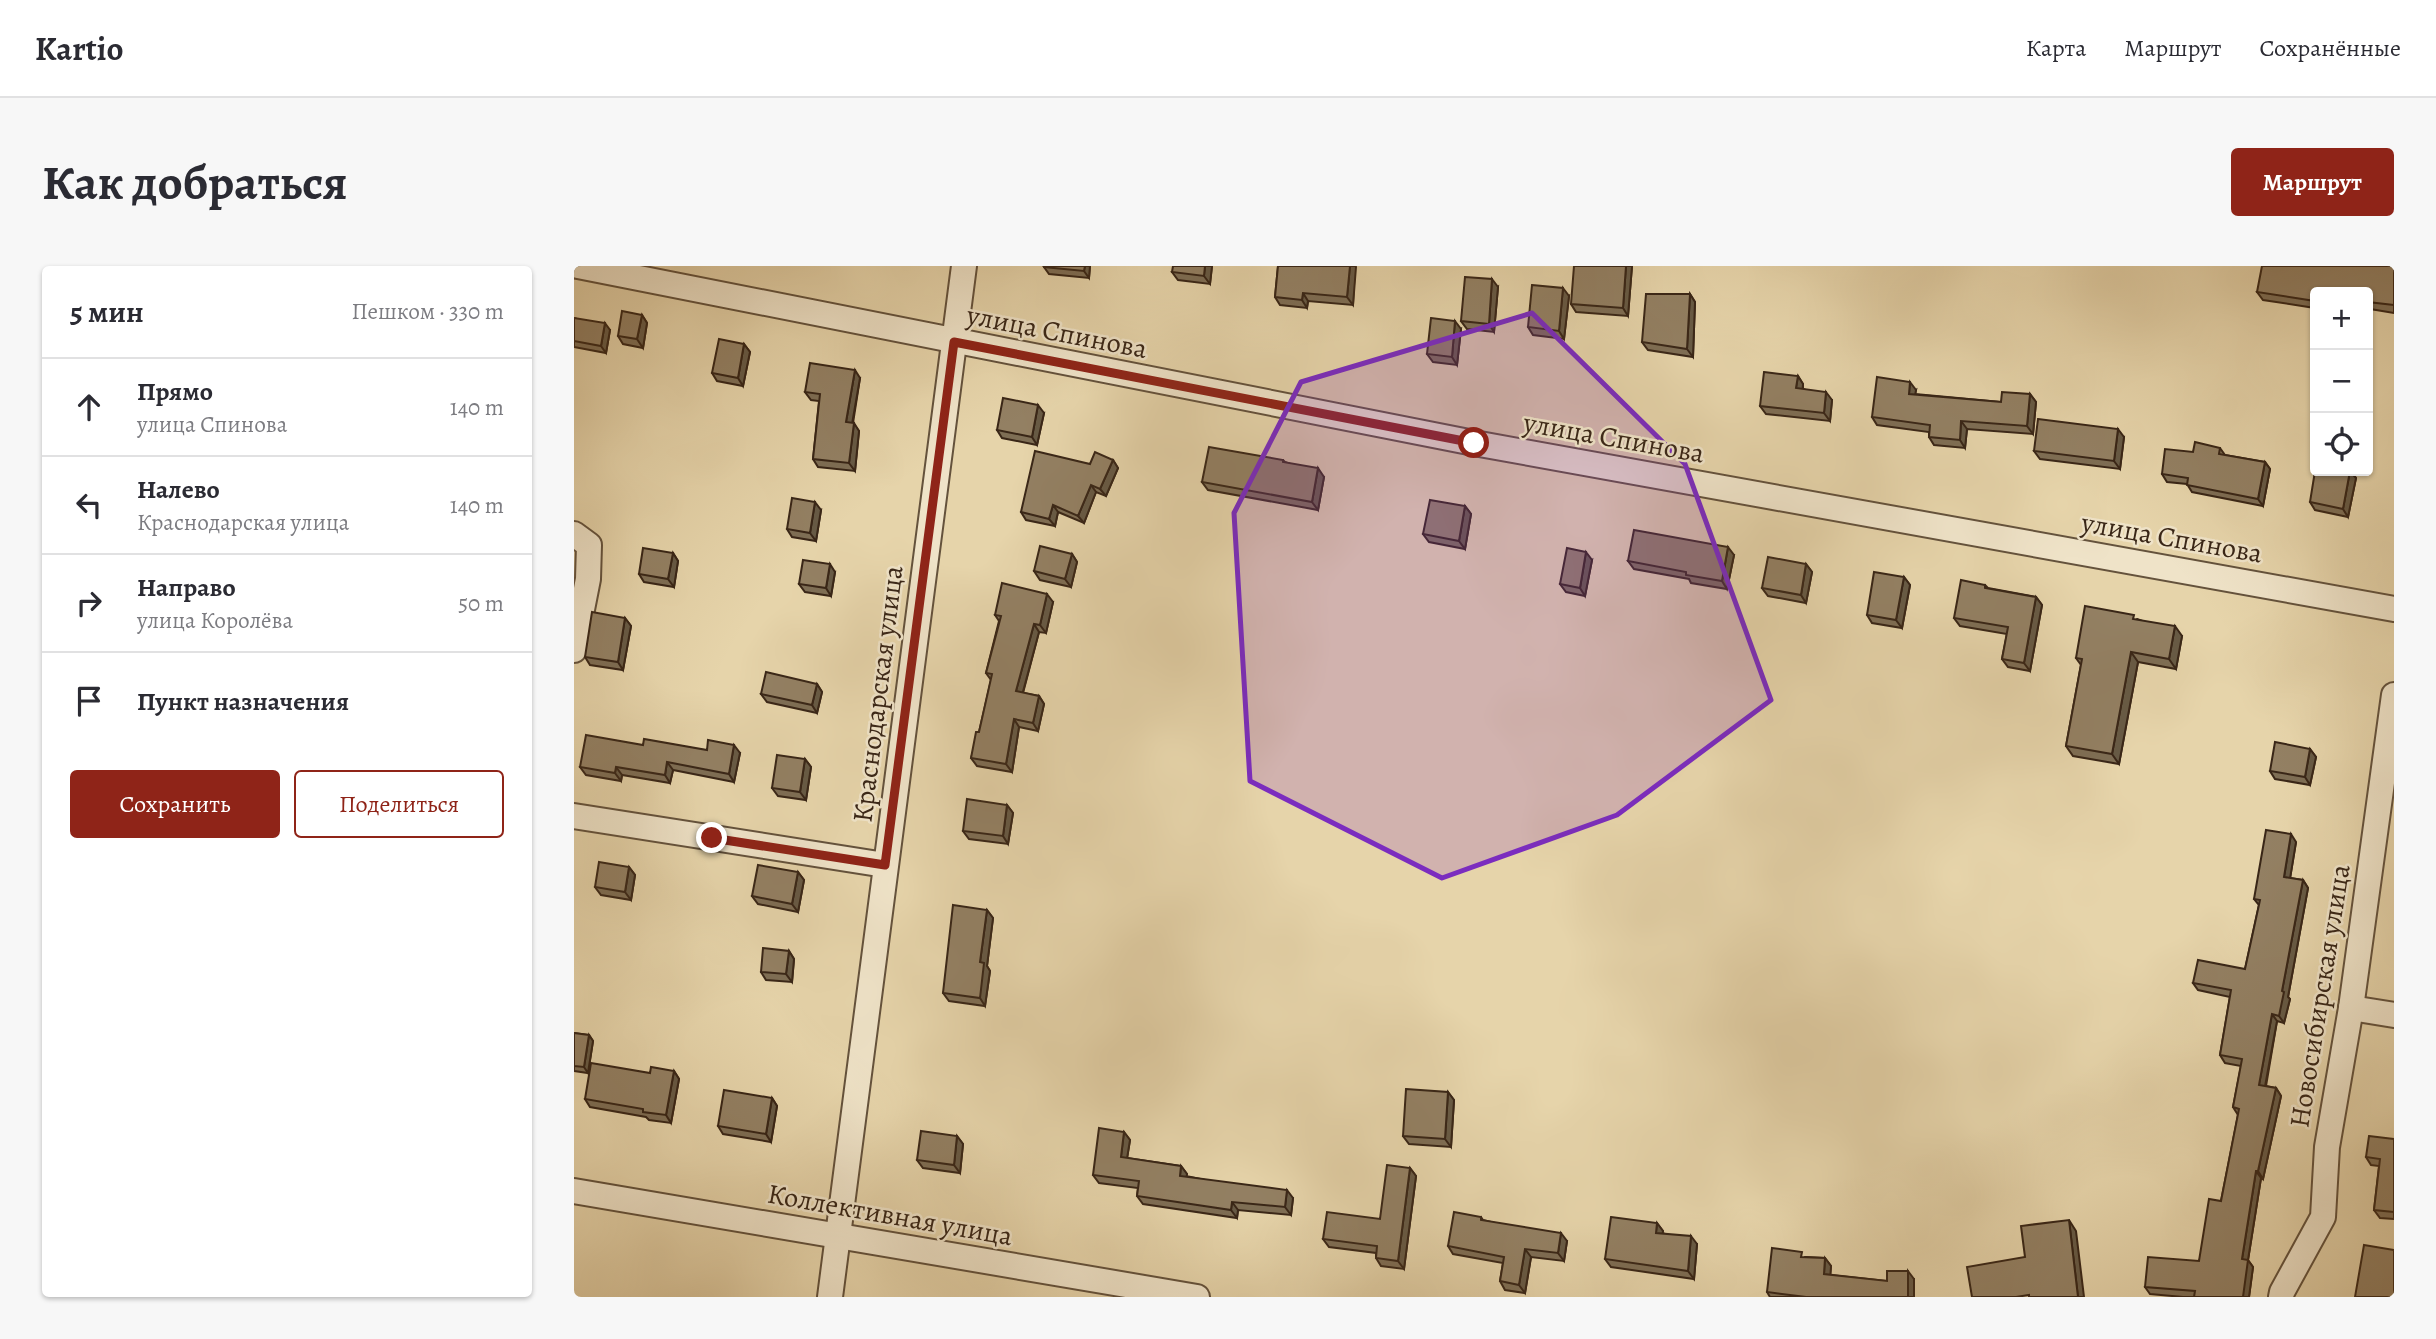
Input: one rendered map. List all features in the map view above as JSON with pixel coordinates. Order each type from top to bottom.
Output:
[{"type":"street","name":"улица Спинова","points":[[578,266],[1474,443],[2394,609]]},
{"type":"street","name":"Краснодарская улица","points":[[830,1297],[964,266]]},
{"type":"street","points":[[574,534],[589,545],[588,579],[574,650]]},
{"type":"street","name":"Новосибирская улица","points":[[2281,1297],[2323,1217],[2327,1147],[2351,1008],[2394,695]]},
{"type":"street","points":[[574,816],[885,865]]},
{"type":"street","points":[[2351,1008],[2394,1016]]},
{"type":"street","name":"Коллективная улица","points":[[574,1191],[1197,1297]]},
{"type":"highlighted area","points":[[1532,313],[1685,464],[1771,700],[1617,815],[1442,878],[1250,781],[1234,513],[1301,382]]},
{"type":"building","points":[[1044,266],[1085,266],[1084,271]]},
{"type":"building","points":[[1173,266],[1205,266],[1204,276],[1172,272]]},
{"type":"building","points":[[1278,266],[1350,266],[1347,297],[1303,293],[1302,300],[1275,297]]},
{"type":"building","points":[[1574,266],[1626,266],[1623,308],[1571,304]]},
{"type":"building","points":[[2262,266],[2394,266],[2394,305],[2373,303],[2373,287],[2310,287],[2310,300],[2257,292]]},
{"type":"building","points":[[1465,277],[1492,279],[1489,324],[1461,321]]},
{"type":"building","points":[[1532,285],[1563,288],[1559,331],[1528,327]]},
{"type":"building","points":[[1646,294],[1690,294],[1687,349],[1642,342]]},
{"type":"building","points":[[622,311],[642,315],[637,339],[618,336]]},
{"type":"building","points":[[574,318],[605,323],[601,346],[574,341]]},
{"type":"building","points":[[1431,318],[1455,321],[1452,357],[1427,354]]},
{"type":"building","points":[[719,339],[744,344],[738,378],[712,373]]},
{"type":"building","points":[[810,363],[855,370],[846,422],[854,423],[849,463],[813,459],[820,394],[805,392]]},
{"type":"building","points":[[1764,372],[1798,376],[1796,388],[1826,392],[1824,413],[1760,406]]},
{"type":"building","points":[[1877,377],[1910,382],[1909,394],[2001,402],[2002,392],[2030,394],[2027,426],[1961,421],[1960,440],[1929,437],[1930,425],[1872,417]]},
{"type":"building","points":[[1003,398],[1038,405],[1032,437],[997,430]]},
{"type":"building","points":[[2038,419],[2118,429],[2114,461],[2034,451]]},
{"type":"building","points":[[2195,442],[2220,448],[2219,454],[2265,462],[2258,499],[2187,485],[2188,478],[2162,474],[2165,449],[2193,452]]},
{"type":"building","points":[[1209,447],[1318,468],[1312,502],[1202,482]]},
{"type":"building","points":[[1035,451],[1090,464],[1095,452],[1113,460],[1100,489],[1091,485],[1078,516],[1053,505],[1049,519],[1021,512]]},
{"type":"building","points":[[2314,476],[2349,476],[2343,509],[2310,502]]},
{"type":"building","points":[[792,498],[815,502],[810,533],[787,529]]},
{"type":"building","points":[[1430,500],[1465,506],[1459,541],[1423,534]]},
{"type":"building","points":[[1634,530],[1728,547],[1722,581],[1628,561]]},
{"type":"building","points":[[1040,546],[1072,554],[1065,579],[1034,571]]},
{"type":"building","points":[[643,548],[673,553],[668,579],[639,574]]},
{"type":"building","points":[[1567,548],[1586,552],[1580,588],[1560,584]]},
{"type":"building","points":[[1768,557],[1806,564],[1801,595],[1762,588]]},
{"type":"building","points":[[803,560],[830,564],[826,588],[799,584]]},
{"type":"building","points":[[1874,572],[1904,577],[1896,620],[1867,615]]},
{"type":"building","points":[[1961,580],[1985,585],[1985,588],[2036,597],[2024,663],[2002,659],[2008,627],[1954,618]]},
{"type":"building","points":[[1002,583],[1047,594],[1040,625],[1034,624],[1016,691],[1039,696],[1033,723],[1014,719],[1006,764],[971,758],[992,674],[986,673],[1001,616],[995,615]]},
{"type":"building","points":[[2085,606],[2134,615],[2133,619],[2175,626],[2169,659],[2131,652],[2112,754],[2066,746],[2082,659],[2076,658]]},
{"type":"building","points":[[592,612],[625,618],[618,662],[585,657]]},
{"type":"building","points":[[766,672],[817,684],[812,705],[761,694]]},
{"type":"building","points":[[586,735],[643,745],[644,739],[707,750],[708,740],[734,745],[729,774],[667,762],[665,775],[616,767],[615,773],[580,767]]},
{"type":"building","points":[[2275,742],[2310,749],[2305,777],[2270,771]]},
{"type":"building","points":[[777,755],[805,759],[800,792],[772,788]]},
{"type":"building","points":[[967,799],[1007,805],[1003,836],[963,831]]},
{"type":"building","points":[[2266,830],[2291,834],[2284,877],[2303,880],[2279,1016],[2272,1014],[2259,1085],[2276,1088],[2256,1171],[2242,1259],[2248,1260],[2243,1297],[2194,1297],[2195,1291],[2145,1287],[2148,1257],[2199,1261],[2209,1199],[2221,1201],[2239,1109],[2233,1107],[2242,1059],[2220,1055],[2231,990],[2193,983],[2198,960],[2245,969],[2260,900],[2254,899]]},
{"type":"building","points":[[599,862],[629,867],[625,892],[595,887]]},
{"type":"building","points":[[758,865],[798,872],[792,904],[752,896]]},
{"type":"building","points":[[953,905],[987,910],[980,962],[984,963],[980,998],[943,993]]},
{"type":"building","points":[[763,948],[789,951],[786,974],[761,972]]},
{"type":"building","points":[[574,1033],[589,1035],[584,1067],[574,1066]]},
{"type":"building","points":[[591,1063],[650,1073],[651,1067],[674,1071],[666,1115],[585,1099]]},
{"type":"building","points":[[1406,1089],[1448,1092],[1445,1139],[1403,1136]]},
{"type":"building","points":[[724,1090],[772,1098],[766,1134],[718,1126]]},
{"type":"building","points":[[1099,1128],[1124,1132],[1121,1157],[1181,1166],[1180,1176],[1287,1190],[1285,1207],[1232,1202],[1231,1210],[1137,1196],[1139,1181],[1093,1175]]},
{"type":"building","points":[[921,1131],[957,1136],[954,1165],[917,1160]]},
{"type":"building","points":[[2369,1136],[2394,1139],[2394,1212],[2374,1210],[2380,1159],[2366,1157]]},
{"type":"building","points":[[1387,1165],[1410,1168],[1398,1261],[1376,1258],[1377,1246],[1323,1239],[1327,1212],[1380,1219]]},
{"type":"building","points":[[1454,1212],[1481,1217],[1481,1220],[1561,1233],[1558,1253],[1525,1249],[1519,1285],[1500,1281],[1504,1257],[1448,1246]]},
{"type":"building","points":[[1611,1217],[1657,1223],[1656,1233],[1691,1236],[1688,1271],[1605,1259]]},
{"type":"building","points":[[2069,1220],[2078,1297],[1972,1297],[1967,1267],[2025,1257],[2021,1226]]},
{"type":"building","points":[[2364,1245],[2394,1250],[2394,1297],[2355,1297]]},
{"type":"building","points":[[1772,1248],[1802,1252],[1801,1257],[1825,1258],[1824,1274],[1887,1281],[1887,1271],[1908,1271],[1908,1297],[1806,1297],[1767,1292]]},
{"type":"route","points":[[712,838],[885,865],[954,342],[1474,443]]}]
